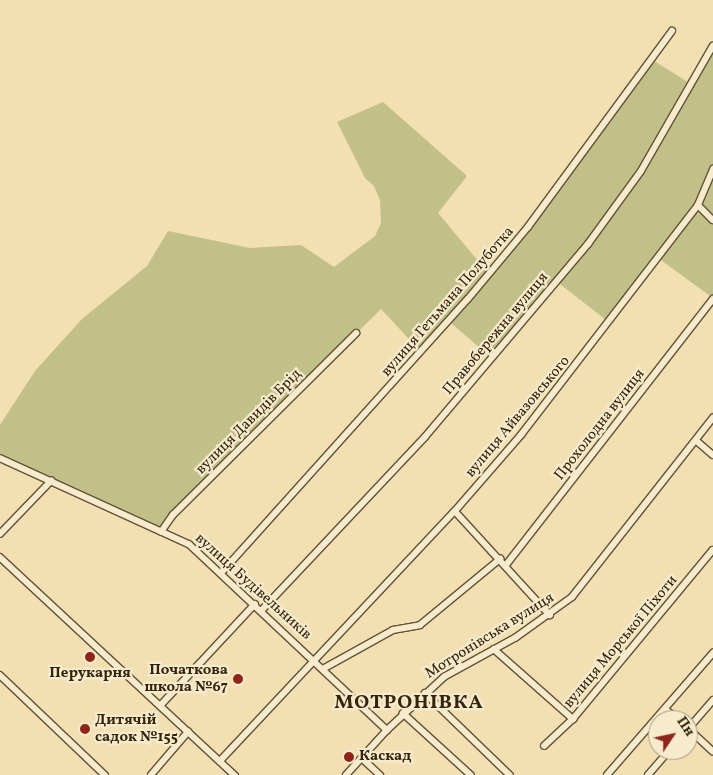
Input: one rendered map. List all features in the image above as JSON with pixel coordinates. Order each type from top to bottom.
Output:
[{"type":"street","name":"вулиця Гетьмана Полуботка","points":[[222,572],[479,287],[528,227],[672,31]]},
{"type":"street","name":"Правобережна вулиця","points":[[262,610],[425,437],[588,244],[641,171],[713,46]]},
{"type":"street","name":"вулиця Айвазовського","points":[[220,761],[455,511],[539,413],[698,205],[713,169]]},
{"type":"street","points":[[698,205],[713,220]]},
{"type":"street","name":"Прохолодна вулиця","points":[[506,565],[713,299]]},
{"type":"street","name":"вулиця Давидів Брід","points":[[161,532],[173,515],[356,333]]},
{"type":"street","name":"Мотронівська вулиця","points":[[346,775],[403,713],[444,677],[550,615],[577,592],[697,441],[713,418]]},
{"type":"street","points":[[697,441],[713,455]]},
{"type":"street","name":"вулиця Будівельників","points":[[0,458],[189,544],[222,572],[387,730]]},
{"type":"street","points":[[0,534],[51,481]]},
{"type":"street","points":[[455,511],[550,615]]},
{"type":"street","name":"вулиця Морської Піхоти","points":[[544,746],[573,720],[713,550]]},
{"type":"street","points":[[0,557],[235,775]]},
{"type":"street","points":[[323,669],[393,630],[420,625],[500,559]]},
{"type":"street","points":[[160,706],[255,604]]},
{"type":"street","points":[[494,649],[573,720]]},
{"type":"street","points":[[607,775],[713,653]]},
{"type":"street","points":[[0,674],[105,775]]},
{"type":"street","points":[[425,693],[510,775]]},
{"type":"street","points":[[698,717],[713,700]]},
{"type":"street","points":[[403,713],[471,775]]},
{"type":"street","points":[[151,775],[188,732]]},
{"type":"street","points":[[698,737],[713,750]]},
{"type":"street","points":[[362,758],[380,775]]},
{"type":"street","points":[[648,775],[661,760]]},
{"type":"green space","points":[[713,46],[713,298],[658,258],[610,323],[556,281],[491,358],[449,321],[422,353],[381,309],[173,515],[161,532],[0,458],[0,425],[35,371],[82,319],[147,266],[168,231],[250,248],[301,245],[334,267],[375,236],[381,223],[380,200],[374,186],[365,178],[337,122],[383,102],[467,176],[438,213],[489,274],[651,59],[691,84]]},
{"type":"place","name":"Перукарня","points":[[90,657]]},
{"type":"place","name":"Початкова школа №67","points":[[238,679]]},
{"type":"place","name":"Дитячій садок №155","points":[[85,729]]},
{"type":"place","name":"Каскад","points":[[349,757]]},
{"type":"district","name":"МОТРОНІВКА","points":[[409,703]]}]
